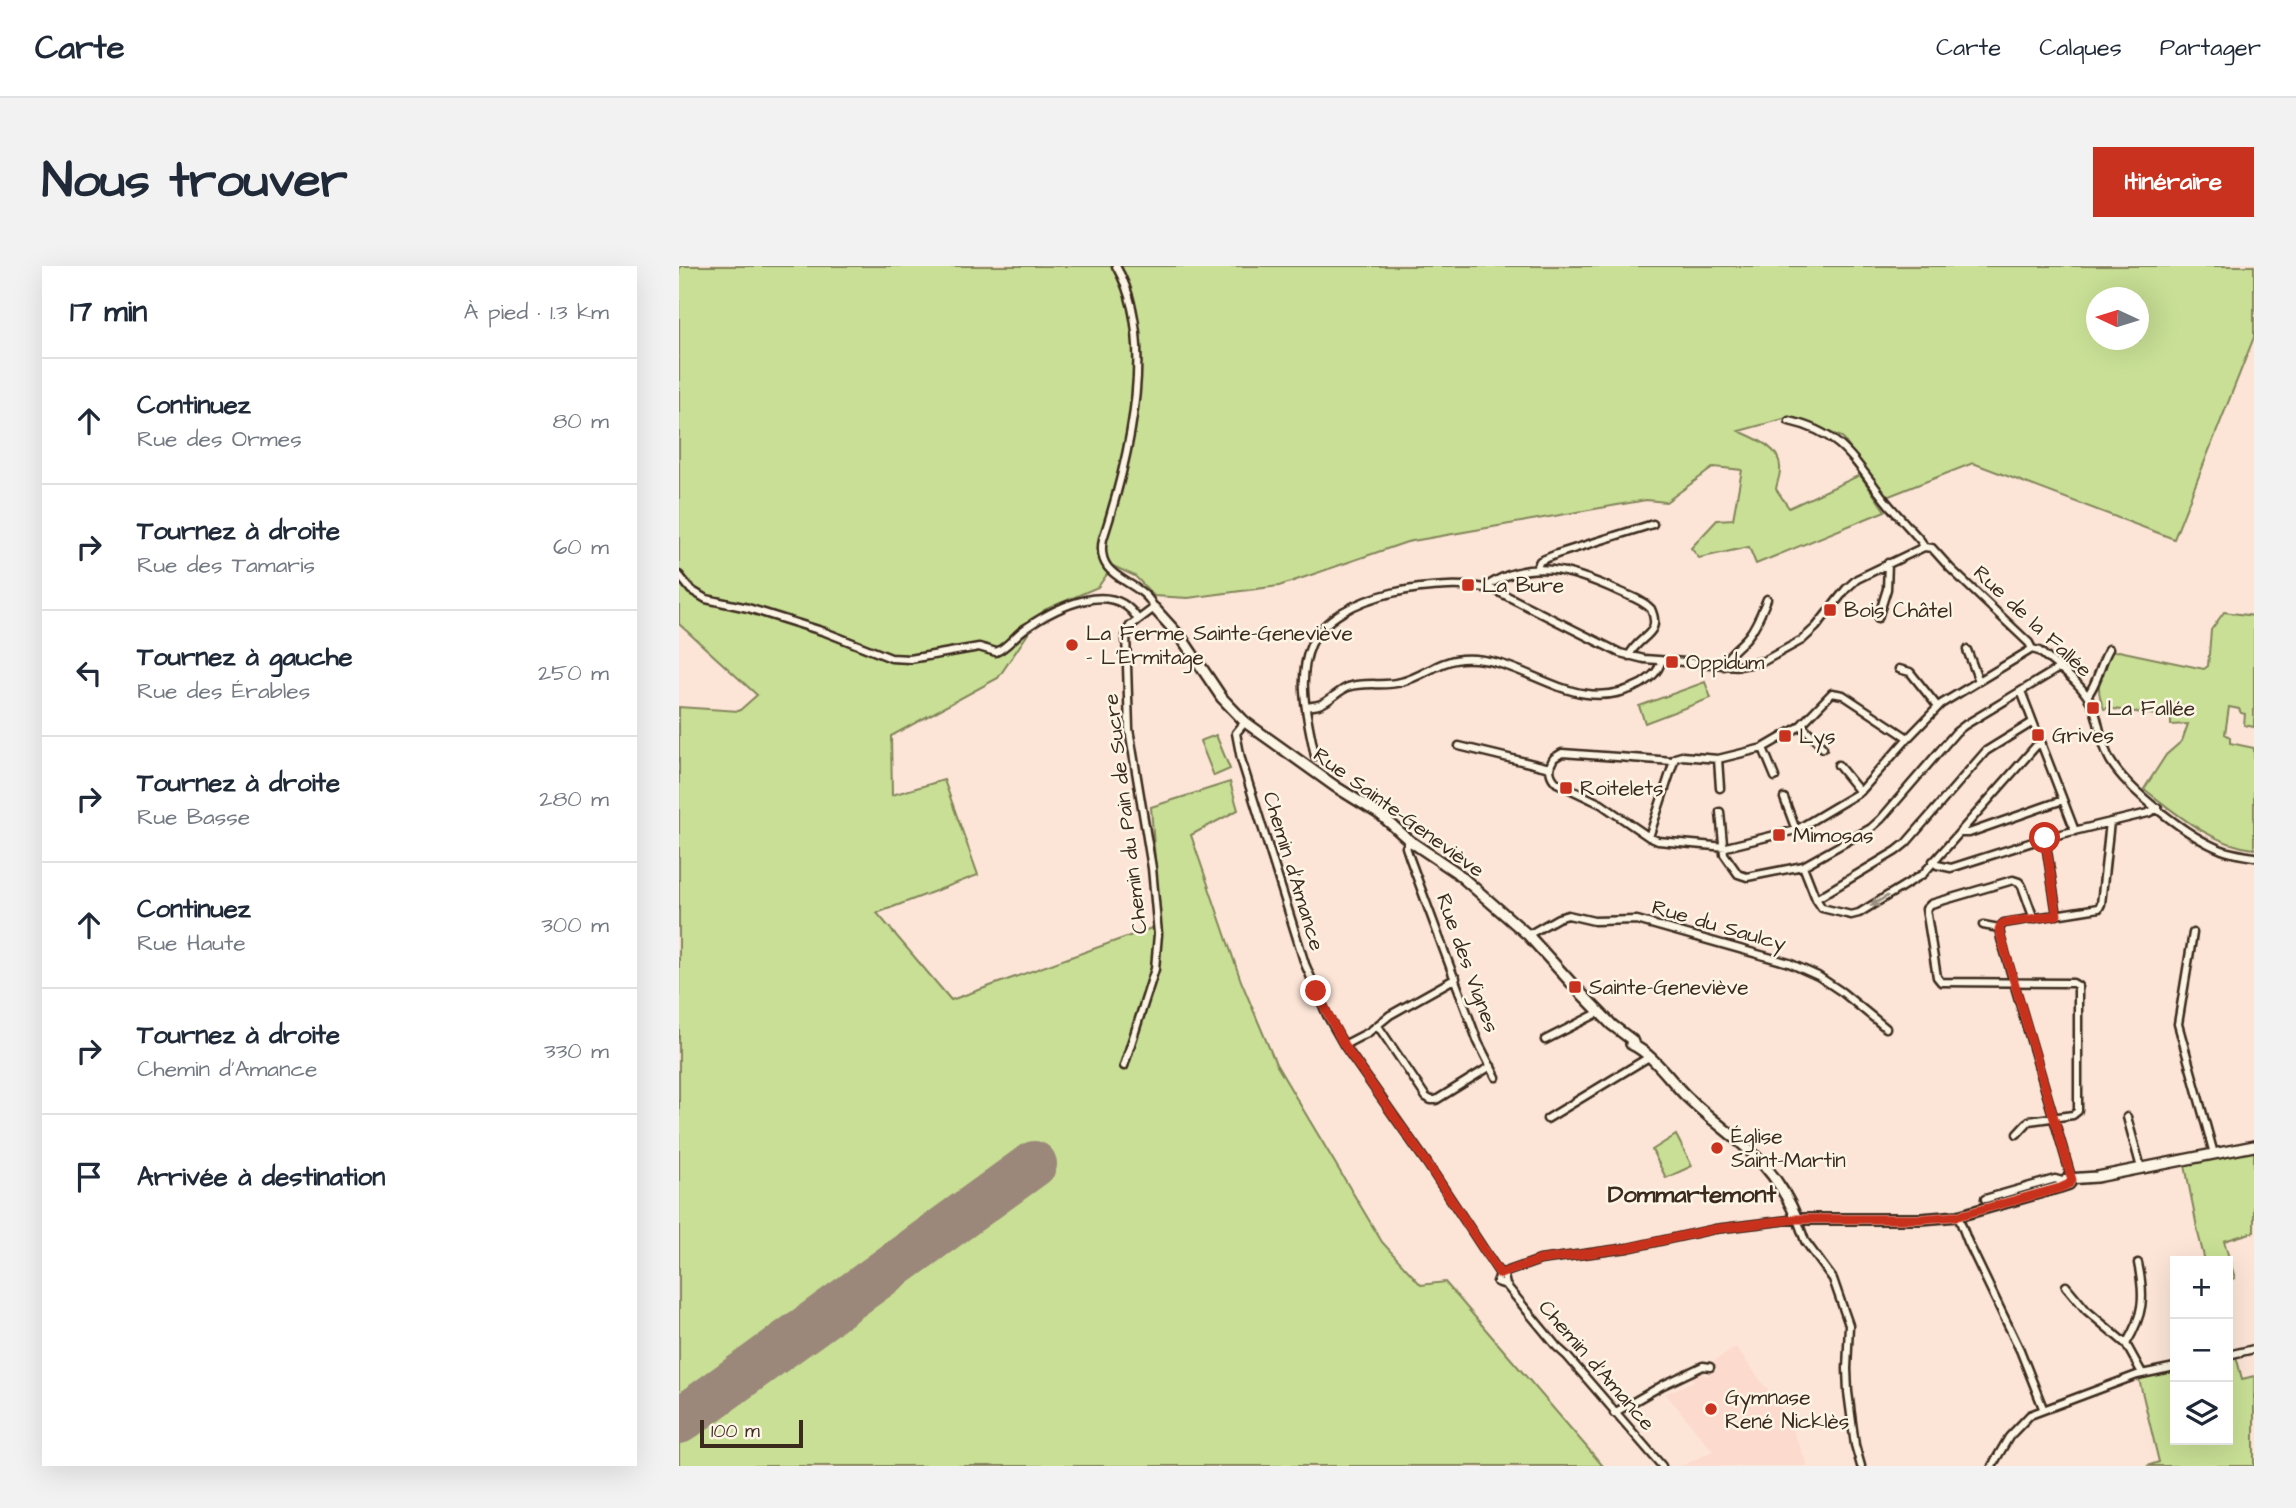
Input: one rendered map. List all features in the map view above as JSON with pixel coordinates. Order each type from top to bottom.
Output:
[{"type":"street","points":[[679,575],[691,590],[706,599],[748,608],[825,632],[891,658],[910,659],[979,646],[991,652],[999,651],[1025,629],[1057,610],[1093,598],[1125,605],[1138,620],[1154,608],[1150,600],[1110,570],[1102,552],[1103,538],[1127,454],[1136,388],[1136,345],[1131,306],[1116,266]]},
{"type":"street","name":"Rue de la Fallée","points":[[1789,421],[1804,424],[1826,434],[1849,452],[1924,547],[1932,548],[2032,649],[2039,651],[2059,668],[2087,696],[2105,749],[2118,772],[2182,827],[2221,850],[2254,857]]},
{"type":"street","points":[[1536,569],[1539,561],[1557,554],[1653,524]]},
{"type":"street","points":[[1315,756],[1304,682],[1311,646],[1321,629],[1342,612],[1381,596],[1417,588],[1452,585],[1495,590],[1629,656],[1724,666],[1757,663],[1786,651],[1816,628],[1853,582],[1924,547]]},
{"type":"street","points":[[1878,618],[1889,581],[1888,564]]},
{"type":"street","points":[[1484,588],[1501,578],[1526,569],[1583,575],[1649,606],[1654,617],[1653,628],[1649,635],[1634,646],[1629,656]]},
{"type":"street","points":[[1724,666],[1727,657],[1753,629],[1767,599]]},
{"type":"street","name":"Rue Sainte-Geneviève","points":[[1154,608],[1183,640],[1222,698],[1245,722],[1342,791],[1381,815],[1413,842],[1456,872],[1528,935],[1617,1033],[1649,1056],[1703,1111],[1763,1161],[1784,1189],[1797,1219]]},
{"type":"street","name":"Chemin du Pain de Sucre","points":[[1123,1066],[1153,976],[1158,934],[1153,877],[1128,718],[1126,633],[1138,620]]},
{"type":"street","points":[[1673,761],[1562,753],[1554,758],[1549,768],[1557,783],[1601,804],[1658,841],[1724,847],[1796,830],[1860,792],[1938,707],[2032,649]]},
{"type":"street","points":[[2087,696],[2101,661],[2109,649]]},
{"type":"street","points":[[1968,650],[1979,681]]},
{"type":"street","points":[[1306,707],[1321,704],[1343,689],[1355,685],[1399,683],[1431,667],[1458,660],[1476,659],[1503,664],[1573,693],[1588,695],[1602,695],[1634,687],[1655,673],[1661,661]]},
{"type":"street","points":[[1720,812],[1728,860],[1743,876],[1803,866],[1871,828],[1965,725],[2059,668]]},
{"type":"street","points":[[1899,669],[1910,672],[1938,707]]},
{"type":"street","points":[[2021,691],[2075,831]]},
{"type":"street","points":[[1649,837],[1675,758],[1718,758],[1763,748],[1802,725],[1830,694],[1836,692],[1908,738]]},
{"type":"street","name":"Chemin d'Amance","points":[[1245,722],[1236,733],[1248,783],[1308,972],[1327,1015],[1344,1045],[1427,1163],[1500,1274],[1497,1282],[1507,1285],[1557,1347],[1662,1466]]},
{"type":"street","points":[[1816,899],[1906,843],[1986,751],[2033,723]]},
{"type":"street","points":[[1802,725],[1823,748]]},
{"type":"street","points":[[1803,866],[1822,908],[1855,915],[1917,879],[2036,746],[2042,744]]},
{"type":"street","points":[[1459,746],[1549,768]]},
{"type":"street","points":[[1763,748],[1775,777]]},
{"type":"street","points":[[1718,758],[1720,788]]},
{"type":"street","points":[[1837,765],[1860,792]]},
{"type":"street","points":[[1784,799],[1796,830]]},
{"type":"street","points":[[1959,833],[2063,800]]},
{"type":"street","points":[[1933,861],[1937,865],[1951,868],[2045,838],[2148,813],[2158,808]]},
{"type":"street","points":[[1999,928],[2004,923],[2096,910],[2101,905],[2110,822]]},
{"type":"street","points":[[2045,838],[2057,915]]},
{"type":"street","name":"Rue des Vignes","points":[[1413,842],[1410,859],[1478,1042],[1496,1077]]},
{"type":"street","points":[[2017,1134],[2026,1122],[2076,1114],[2079,1108],[2079,990],[2073,983],[1949,984],[1939,980],[1926,909],[1931,904],[2013,880],[2020,883],[2034,919]]},
{"type":"street","name":"Rue du Saulcy","points":[[1528,935],[1568,915],[1594,921],[1637,920],[1789,963],[1818,976],[1842,992],[1886,1028]]},
{"type":"street","points":[[1983,925],[1999,928]]},
{"type":"street","points":[[1500,1274],[1540,1260],[1627,1248],[1715,1229],[1797,1219],[1920,1219],[1958,1216],[2069,1184],[2053,1117],[1999,928]]},
{"type":"street","points":[[2193,933],[2178,1024],[2214,1154]]},
{"type":"street","points":[[1344,1045],[1456,978]]},
{"type":"street","points":[[1545,1040],[1600,1012]]},
{"type":"street","points":[[1378,1026],[1429,1100],[1436,1100],[1491,1066]]},
{"type":"street","points":[[1548,1119],[1649,1056]]},
{"type":"street","points":[[2127,1117],[2141,1168]]},
{"type":"street","points":[[1986,1199],[2055,1179],[2067,1180],[2141,1168],[2254,1146]]},
{"type":"street","points":[[1958,1216],[2020,1350],[2043,1408]]},
{"type":"street","points":[[1797,1219],[1805,1241],[1833,1279],[1849,1325],[1848,1392],[1855,1445],[1861,1466]]},
{"type":"street","points":[[2126,1344],[2142,1309],[2143,1286],[2139,1263]]},
{"type":"street","points":[[2066,1286],[2086,1310],[2126,1344],[2142,1373]]},
{"type":"street","points":[[2233,1354],[2254,1349]]},
{"type":"street","points":[[1615,1413],[1663,1385],[1703,1366],[1710,1367]]},
{"type":"street","points":[[1992,1466],[2021,1422],[2043,1408],[2142,1373],[2170,1368]]},
{"type":"shaded area","points":[[1736,1347],[1787,1417],[1808,1466],[1682,1466],[1713,1451],[1666,1394],[1694,1381],[1692,1376],[1700,1372],[1707,1376],[1717,1370],[1713,1362]]},
{"type":"green space","points":[[681,266],[2254,266],[2254,337],[2174,539],[1973,463],[1884,498],[1842,437],[1791,417],[1739,431],[1759,440],[1776,454],[1780,470],[1776,489],[1789,508],[1860,475],[1885,511],[1756,564],[1749,547],[1699,558],[1691,548],[1717,520],[1733,519],[1742,470],[1714,467],[1666,502],[1646,500],[1407,542],[1279,586],[1188,598],[1154,596],[1135,576],[1113,566],[1098,587],[1044,610],[998,678],[891,736],[892,795],[944,780],[978,875],[877,913],[951,1000],[1160,925],[1151,807],[1230,782],[1238,810],[1191,835],[1241,981],[1276,1064],[1382,1242],[1421,1285],[1445,1282],[1603,1466],[679,1466],[679,707],[739,711],[757,695],[679,624]]},
{"type":"green space","points":[[2224,612],[2254,616],[2254,727],[2244,725],[2245,714],[2239,709],[2229,707],[2225,734],[2230,737],[2230,743],[2254,748],[2254,849],[2209,835],[2144,789],[2166,755],[2182,741],[2188,724],[2171,725],[2171,717],[2104,709],[2099,694],[2104,666],[2112,652],[2119,651],[2204,669],[2208,666],[2211,630]]},
{"type":"green space","points":[[1705,682],[1711,698],[1645,723],[1639,706]]},
{"type":"green space","points":[[1216,735],[1230,769],[1214,776],[1200,741]]},
{"type":"green space","points":[[1676,1135],[1692,1166],[1666,1178],[1652,1150]]},
{"type":"green space","points":[[2254,1151],[2254,1232],[2224,1241],[2228,1256],[2204,1256],[2185,1165]]},
{"type":"green space","points":[[2236,1356],[2242,1379],[2254,1376],[2254,1466],[2147,1466],[2159,1462],[2139,1379],[2170,1371],[2170,1445],[2233,1445],[2233,1357]]},
{"type":"runway","points":[[679,1421],[1034,1164]]},
{"type":"place","name":"La Bure","points":[[1468,585]]},
{"type":"place","name":"Bois Châtel","points":[[1830,610]]},
{"type":"place","name":"La Ferme Sainte-Geneviève - L'Ermitage","points":[[1072,645]]},
{"type":"place","name":"Oppidum","points":[[1672,662]]},
{"type":"place","name":"La Fallée","points":[[2093,708]]},
{"type":"place","name":"Grives","points":[[2038,735]]},
{"type":"place","name":"Lys","points":[[1785,736]]},
{"type":"place","name":"Roitelets","points":[[1566,788]]},
{"type":"place","name":"Mimosas","points":[[1779,835]]},
{"type":"place","name":"Sainte-Geneviève","points":[[1575,987]]},
{"type":"place","name":"Église Saint-Martin","points":[[1717,1148]]},
{"type":"place","name":"Gymnase René Nicklès","points":[[1711,1409]]},
{"type":"district","name":"Dommartemont","points":[[1692,1194]]},
{"type":"route","points":[[1316,991],[1344,1045],[1427,1163],[1500,1274],[1540,1260],[1627,1248],[1715,1229],[1805,1218],[1920,1219],[1958,1216],[2051,1188],[2060,1188],[2072,1180],[1999,930],[2004,923],[2057,915],[2045,838]]}]
